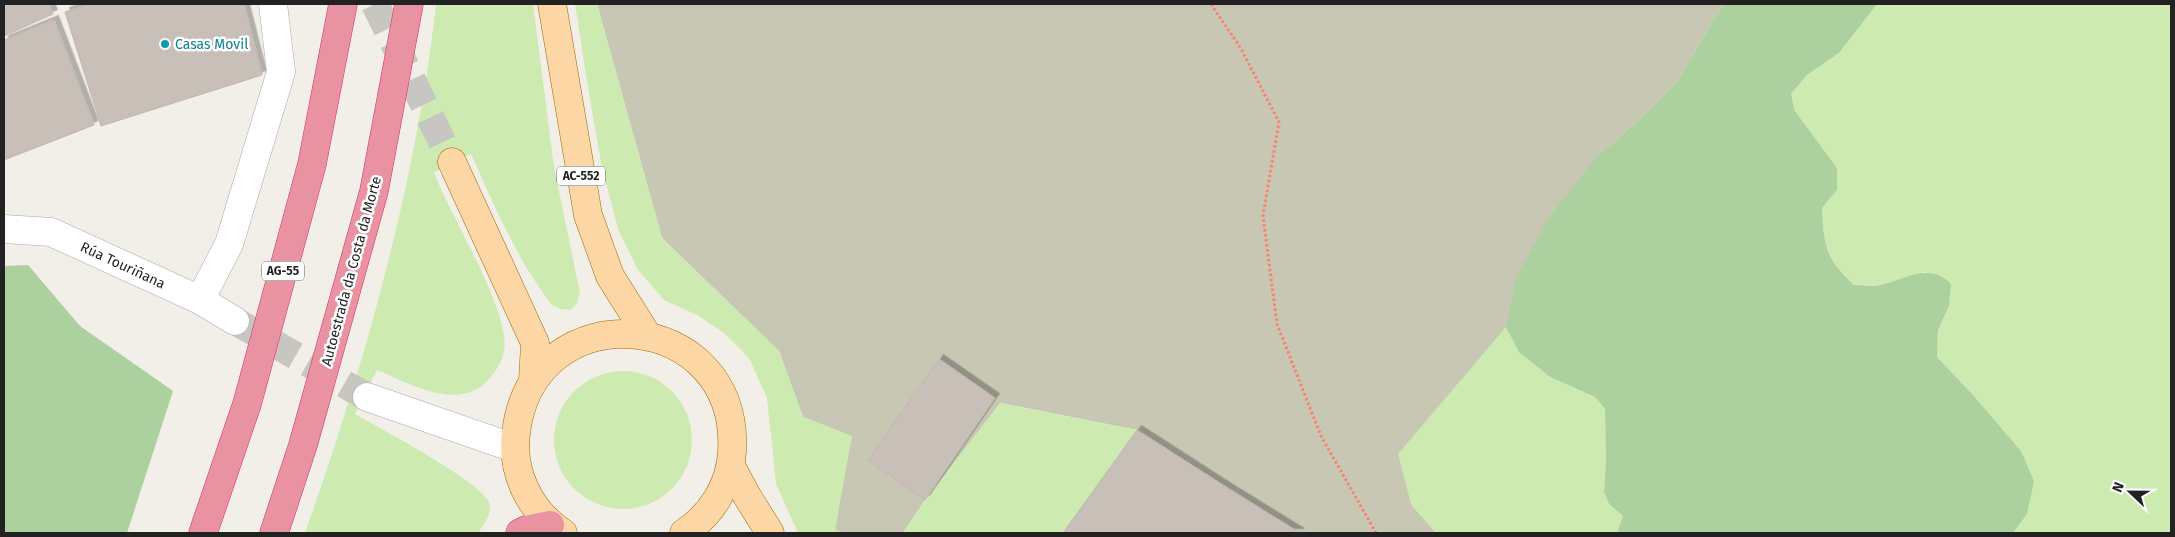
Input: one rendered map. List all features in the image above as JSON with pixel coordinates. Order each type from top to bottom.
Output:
[{"type":"highway","name":"AG-55","points":[[203,533],[247,404],[312,164],[343,4]]},
{"type":"highway","name":"Autoestrada da Costa da Morte","points":[[274,533],[303,445],[374,191],[409,4]]},
{"type":"highway","points":[[520,533],[526,530],[557,529]]},
{"type":"main road","name":"AC-552","points":[[552,4],[588,215],[610,276],[647,335]]},
{"type":"main road","points":[[452,162],[535,343],[533,381]]},
{"type":"main road","points":[[557,529],[532,503],[519,477],[514,448],[518,413],[533,381],[555,357],[583,341],[615,333],[647,335],[679,348],[706,369],[724,398],[734,432],[732,466],[719,498],[698,524],[684,533]]},
{"type":"main road","points":[[732,466],[747,496],[770,533]]},
{"type":"street","points":[[200,300],[229,244],[281,72],[274,4]]},
{"type":"street","name":"Rúa Touriñana","points":[[4,229],[51,232],[200,300],[236,321]]},
{"type":"street","points":[[367,397],[514,448]]},
{"type":"path","points":[[1211,4],[1240,47],[1279,122],[1263,216],[1277,324],[1321,436],[1376,533]]},
{"type":"shaded area","points":[[597,4],[1723,4],[1676,83],[1637,122],[1598,155],[1517,319],[1411,504],[1436,533],[1300,533],[1137,430],[1001,403],[925,500],[903,533],[842,533],[835,530],[851,436],[803,417],[779,351],[662,238]]},
{"type":"green space","points":[[436,4],[533,4],[554,167],[580,293],[577,303],[571,310],[560,309],[551,304],[524,264],[498,214],[471,154],[434,172],[489,288],[504,334],[503,356],[498,368],[487,381],[475,390],[462,394],[448,395],[433,392],[403,382],[377,370],[355,414],[428,455],[468,482],[482,493],[489,502],[489,515],[478,533],[305,533],[348,404],[386,272],[416,139]]},
{"type":"green space","points":[[575,4],[597,4],[662,238],[779,351],[803,417],[852,436],[835,529],[842,533],[798,533],[776,484],[767,398],[749,358],[724,333],[697,315],[664,300],[638,270],[619,232],[602,168]]},
{"type":"green space","points":[[1723,4],[1877,4],[1839,53],[1807,75],[1791,94],[1795,111],[1837,168],[1837,190],[1822,208],[1825,242],[1837,267],[1854,285],[1878,286],[1909,276],[1926,273],[1943,277],[1951,284],[1949,306],[1938,330],[1937,357],[1974,396],[2021,451],[2034,481],[2027,514],[2013,533],[1617,533],[1623,516],[1609,504],[1604,492],[1606,460],[1605,409],[1595,397],[1550,377],[1519,352],[1506,327],[1516,278],[1550,216],[1598,155],[1637,122],[1676,83]]},
{"type":"green space","points":[[1877,4],[2171,4],[2171,533],[2013,533],[2027,514],[2021,451],[1974,396],[1937,357],[1938,330],[1949,306],[1925,272],[1879,286],[1854,285],[1832,259],[1825,242],[1822,208],[1837,190],[1837,168],[1795,111],[1791,94],[1807,75],[1839,53]]},
{"type":"green space","points":[[28,265],[80,326],[173,391],[127,533],[4,533],[4,266]]},
{"type":"green space","points":[[1506,327],[1519,352],[1550,377],[1595,397],[1605,409],[1606,460],[1604,492],[1609,504],[1623,516],[1617,533],[1436,533],[1411,504],[1398,454]]},
{"type":"green space","points":[[623,371],[649,376],[672,391],[687,414],[692,440],[687,466],[672,489],[649,504],[623,509],[597,504],[574,489],[559,466],[554,440],[559,414],[574,391],[597,376]]},
{"type":"green space","points":[[1000,403],[1137,430],[1063,533],[903,533],[925,500]]},
{"type":"building","points":[[4,4],[49,4],[53,14],[4,36]]},
{"type":"building","name":"Casas Movil","points":[[89,4],[244,4],[262,75],[101,126],[65,12]]},
{"type":"building","points":[[54,20],[94,125],[4,160],[4,40]]},
{"type":"building","points":[[939,359],[995,398],[925,500],[868,460]]},
{"type":"building","points":[[1137,430],[1227,488],[1300,533],[1063,533]]},
{"type":"tunnel","points":[[375,4],[452,162]]},
{"type":"tunnel","points":[[235,321],[367,397]]},
{"type":"place","name":"Casas Movil","points":[[165,44]]}]
